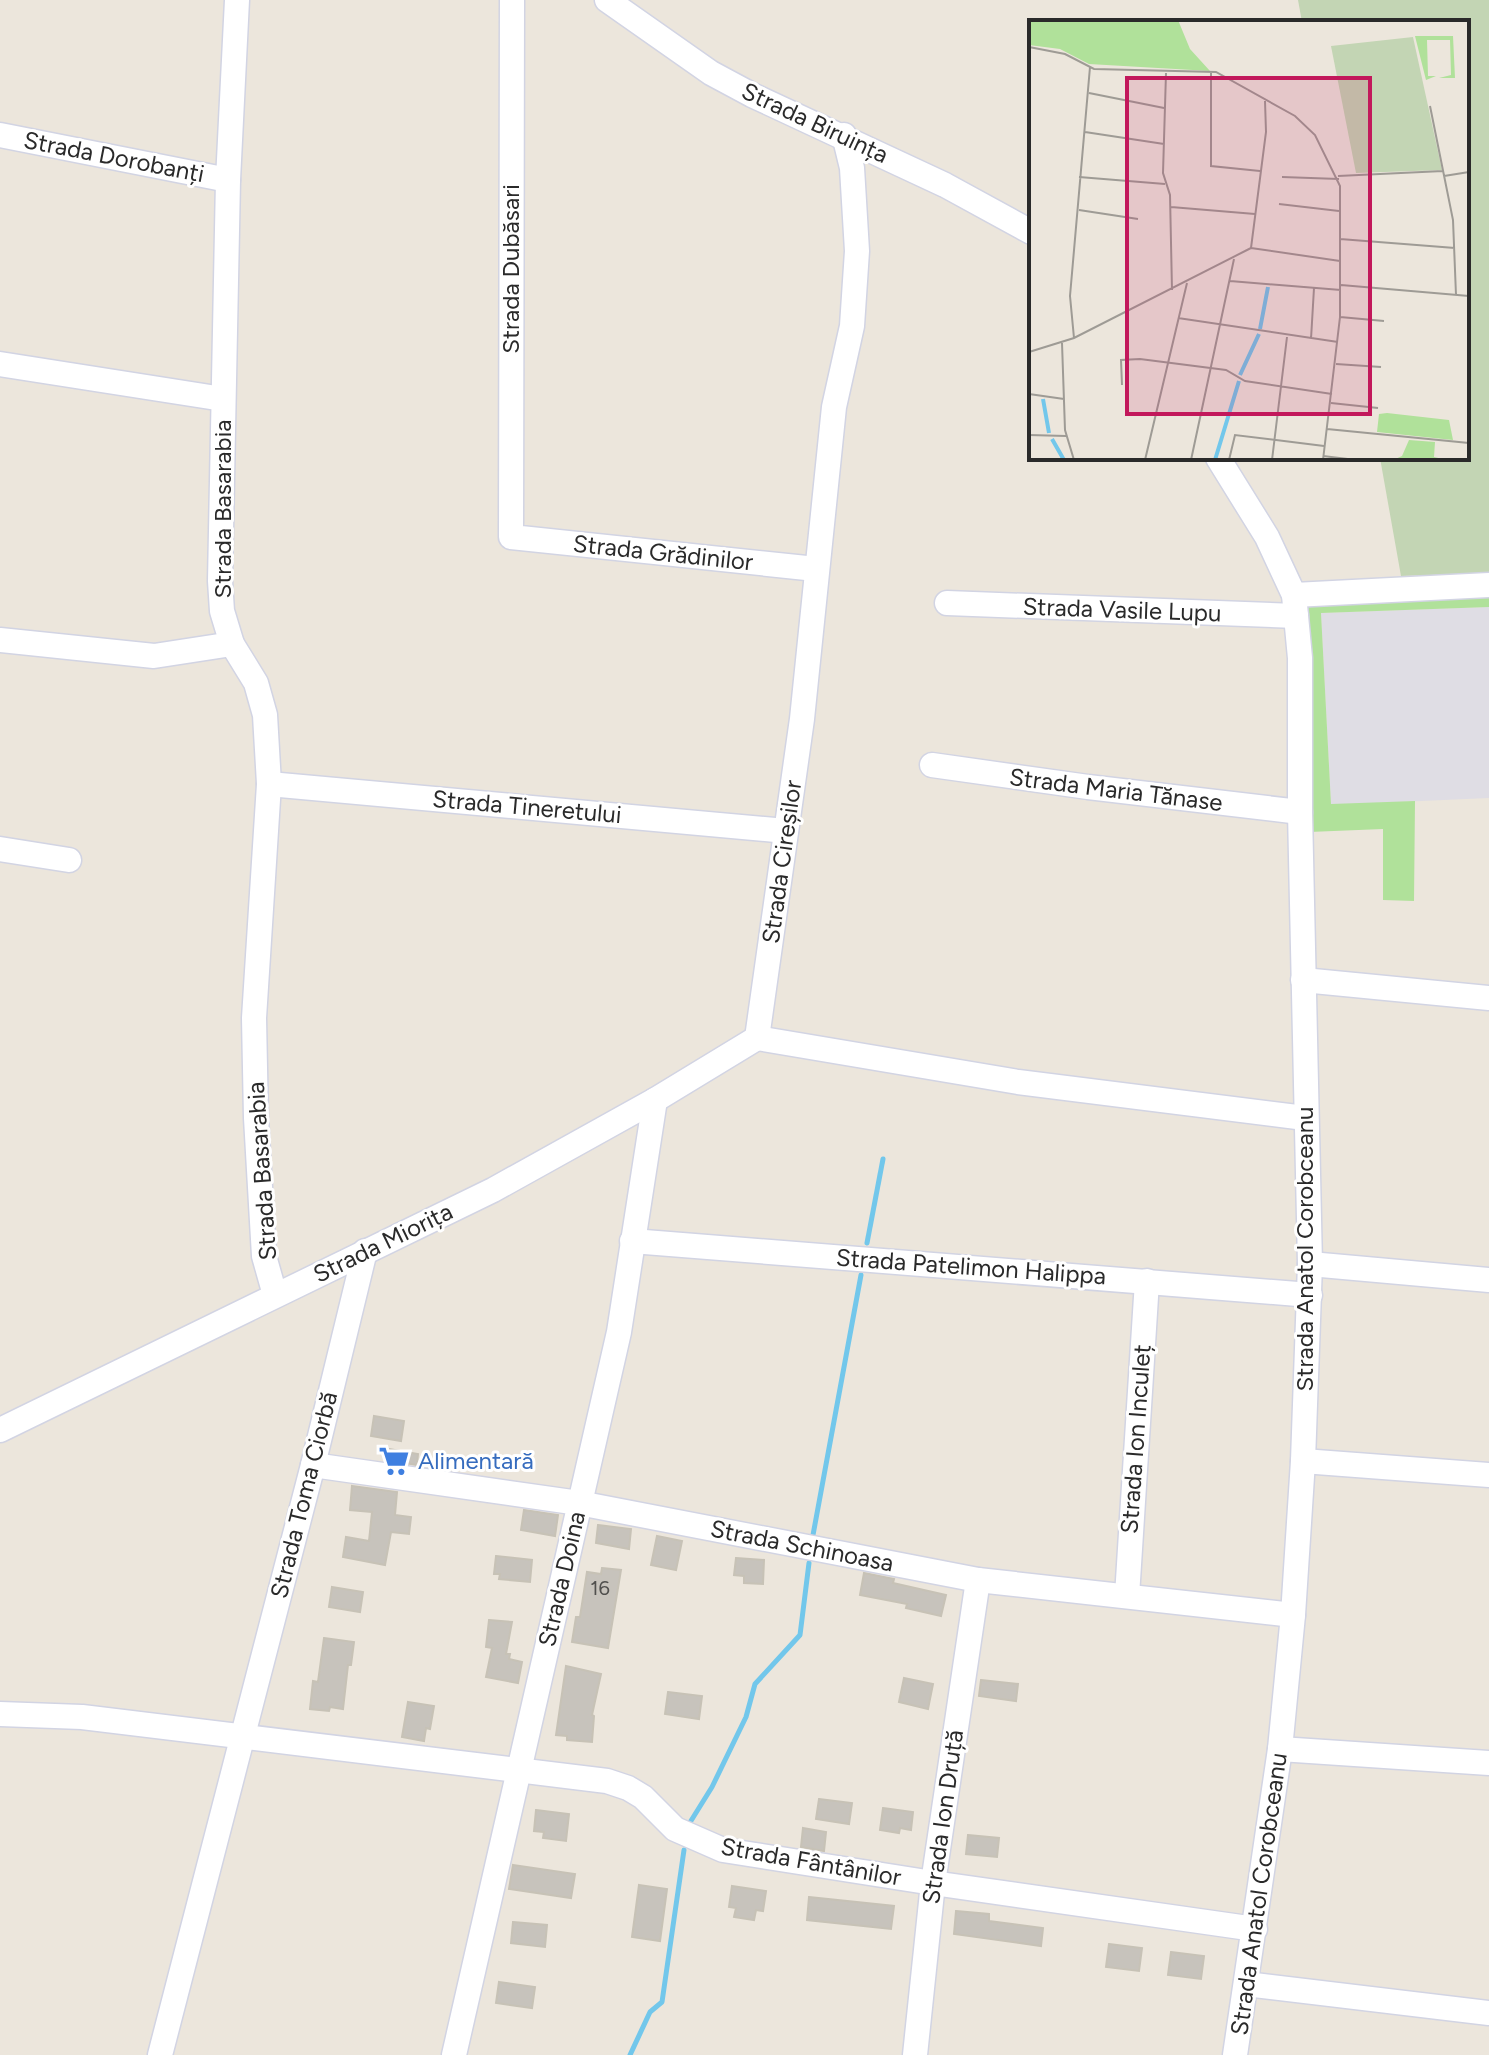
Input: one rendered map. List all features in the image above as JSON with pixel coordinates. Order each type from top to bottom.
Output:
[{"type":"street","name":"Strada Basarabia","points":[[237,0],[228,180],[220,581],[222,611],[232,644],[256,683],[262,704],[269,784],[254,1018],[264,1256],[275,1295]]},
{"type":"street","name":"Strada Dubăsari","points":[[511,537],[512,0]]},
{"type":"street","name":"Strada Biruința","points":[[607,0],[711,73],[945,185],[1029,231]]},
{"type":"street","name":"Strada Dorobanți","points":[[0,135],[228,180]]},
{"type":"street","name":"Strada Cireșilor","points":[[757,1038],[802,719],[834,407],[852,326],[857,251],[852,168],[844,135]]},
{"type":"street","points":[[0,364],[223,399]]},
{"type":"street","name":"Strada Anatol Corobceanu","points":[[1219,460],[1267,537],[1295,605],[1300,658],[1305,1118],[1310,1264],[1303,1461],[1293,1615],[1280,1749],[1235,2055]]},
{"type":"street","name":"Strada Grădinilor","points":[[511,537],[816,569]]},
{"type":"street","name":"Strada Vasile Lupu","points":[[947,603],[1295,605],[1489,585]]},
{"type":"street","points":[[0,640],[154,656],[232,644]]},
{"type":"street","name":"Strada Maria Tănase","points":[[932,765],[1300,812]]},
{"type":"street","name":"Strada Tineretului","points":[[269,784],[786,831]]},
{"type":"street","points":[[0,849],[69,860]]},
{"type":"street","points":[[1303,980],[1489,998]]},
{"type":"street","points":[[757,1038],[1018,1082],[1305,1118]]},
{"type":"street","name":"Strada Miorița","points":[[0,1430],[493,1190],[655,1100],[757,1038]]},
{"type":"street","name":"Strada Doina","points":[[454,2055],[619,1332],[655,1100]]},
{"type":"street","name":"Strada Patelimon Halippa","points":[[632,1241],[1310,1295]]},
{"type":"street","name":"Strada Toma Ciorbă","points":[[160,2055],[313,1465],[365,1251]]},
{"type":"street","points":[[1310,1264],[1489,1280]]},
{"type":"street","name":"Strada Ion Inculeț","points":[[1127,1596],[1147,1281]]},
{"type":"street","points":[[1303,1461],[1489,1475]]},
{"type":"street","name":"Strada Schinoasa","points":[[313,1465],[579,1503],[978,1580],[1293,1615]]},
{"type":"street","name":"Strada Ion Druță","points":[[915,2055],[933,1883],[978,1580]]},
{"type":"street","points":[[0,1714],[82,1717],[241,1738]]},
{"type":"street","name":"Strada Fântânilor","points":[[241,1738],[607,1781],[643,1797],[675,1829],[723,1850],[1255,1929]]},
{"type":"street","points":[[1280,1749],[1489,1763]]},
{"type":"street","points":[[1246,1984],[1489,2013]]},
{"type":"shaded area","points":[[1489,607],[1489,798],[1331,805],[1321,613]]},
{"type":"green space","points":[[1298,0],[1489,0],[1489,573],[1401,576],[1380,460],[1469,460],[1469,20],[1302,20]]},
{"type":"green space","points":[[1489,592],[1489,607],[1321,613],[1331,804],[1415,801],[1414,901],[1383,900],[1383,829],[1309,832],[1303,601]]},
{"type":"building","points":[[374,1416],[404,1421],[401,1441],[371,1436]]},
{"type":"building","points":[[389,1449],[418,1454],[417,1465],[387,1460]]},
{"type":"building","points":[[352,1486],[397,1492],[395,1515],[411,1517],[409,1534],[391,1532],[385,1565],[343,1557],[346,1537],[369,1541],[372,1512],[350,1510]]},
{"type":"building","points":[[524,1510],[558,1515],[555,1536],[521,1530]]},
{"type":"building","points":[[598,1525],[631,1529],[629,1549],[596,1543]]},
{"type":"building","points":[[657,1536],[682,1541],[676,1570],[651,1565]]},
{"type":"building","points":[[496,1556],[532,1560],[530,1582],[499,1579],[500,1574],[494,1574]]},
{"type":"building","points":[[736,1558],[764,1560],[763,1584],[744,1583],[744,1576],[734,1575]]},
{"type":"building","points":[[602,1568],[621,1570],[608,1648],[572,1642],[576,1617],[580,1617],[587,1572],[601,1574]]},
{"type":"building","points":[[864,1573],[946,1595],[941,1616],[906,1608],[907,1604],[860,1595]]},
{"type":"building","points":[[332,1587],[363,1592],[360,1612],[329,1607]]},
{"type":"building","points":[[489,1620],[512,1622],[506,1654],[510,1654],[509,1659],[522,1662],[518,1683],[486,1677],[492,1648],[486,1647]]},
{"type":"building","points":[[324,1638],[354,1642],[343,1709],[310,1709],[313,1681],[318,1682]]},
{"type":"building","points":[[566,1666],[601,1674],[592,1715],[592,1742],[567,1740],[567,1736],[556,1735]]},
{"type":"building","points":[[904,1678],[933,1684],[928,1709],[899,1702]]},
{"type":"building","points":[[981,1680],[1018,1684],[1016,1701],[979,1696]]},
{"type":"building","points":[[668,1692],[702,1696],[699,1719],[665,1714]]},
{"type":"building","points":[[408,1702],[434,1706],[430,1729],[426,1728],[424,1741],[402,1737]]},
{"type":"building","points":[[819,1799],[852,1803],[849,1824],[816,1819]]},
{"type":"building","points":[[883,1808],[913,1812],[911,1830],[900,1828],[899,1833],[880,1830]]},
{"type":"building","points":[[536,1810],[569,1814],[566,1841],[543,1838],[544,1832],[534,1831]]},
{"type":"building","points":[[803,1828],[826,1832],[824,1851],[801,1847]]},
{"type":"building","points":[[968,1835],[999,1838],[997,1857],[966,1854]]},
{"type":"building","points":[[513,1865],[575,1874],[571,1898],[509,1889]]},
{"type":"building","points":[[639,1885],[667,1889],[660,1941],[632,1937]]},
{"type":"building","points":[[732,1886],[766,1891],[763,1911],[756,1910],[754,1920],[734,1917],[736,1908],[729,1907]]},
{"type":"building","points":[[809,1897],[894,1906],[891,1929],[807,1920]]},
{"type":"building","points":[[956,1911],[989,1914],[989,1921],[1043,1928],[1041,1946],[954,1934]]},
{"type":"building","points":[[513,1922],[547,1925],[545,1947],[511,1943]]},
{"type":"building","points":[[1109,1944],[1142,1948],[1139,1971],[1106,1967]]},
{"type":"building","points":[[1171,1952],[1204,1956],[1201,1979],[1168,1975]]},
{"type":"building","points":[[499,1982],[535,1987],[532,2008],[496,2003]]},
{"type":"waterway","points":[[867,1243],[883,1159]]},
{"type":"waterway","points":[[813,1535],[861,1275]]},
{"type":"waterway","points":[[689,1824],[712,1787],[746,1717],[755,1684],[800,1635],[809,1563]]},
{"type":"waterway","points":[[630,2055],[650,2012],[662,2002],[684,1850]]},
{"type":"place","name":"Alimentară","points":[[394,1461]]}]
